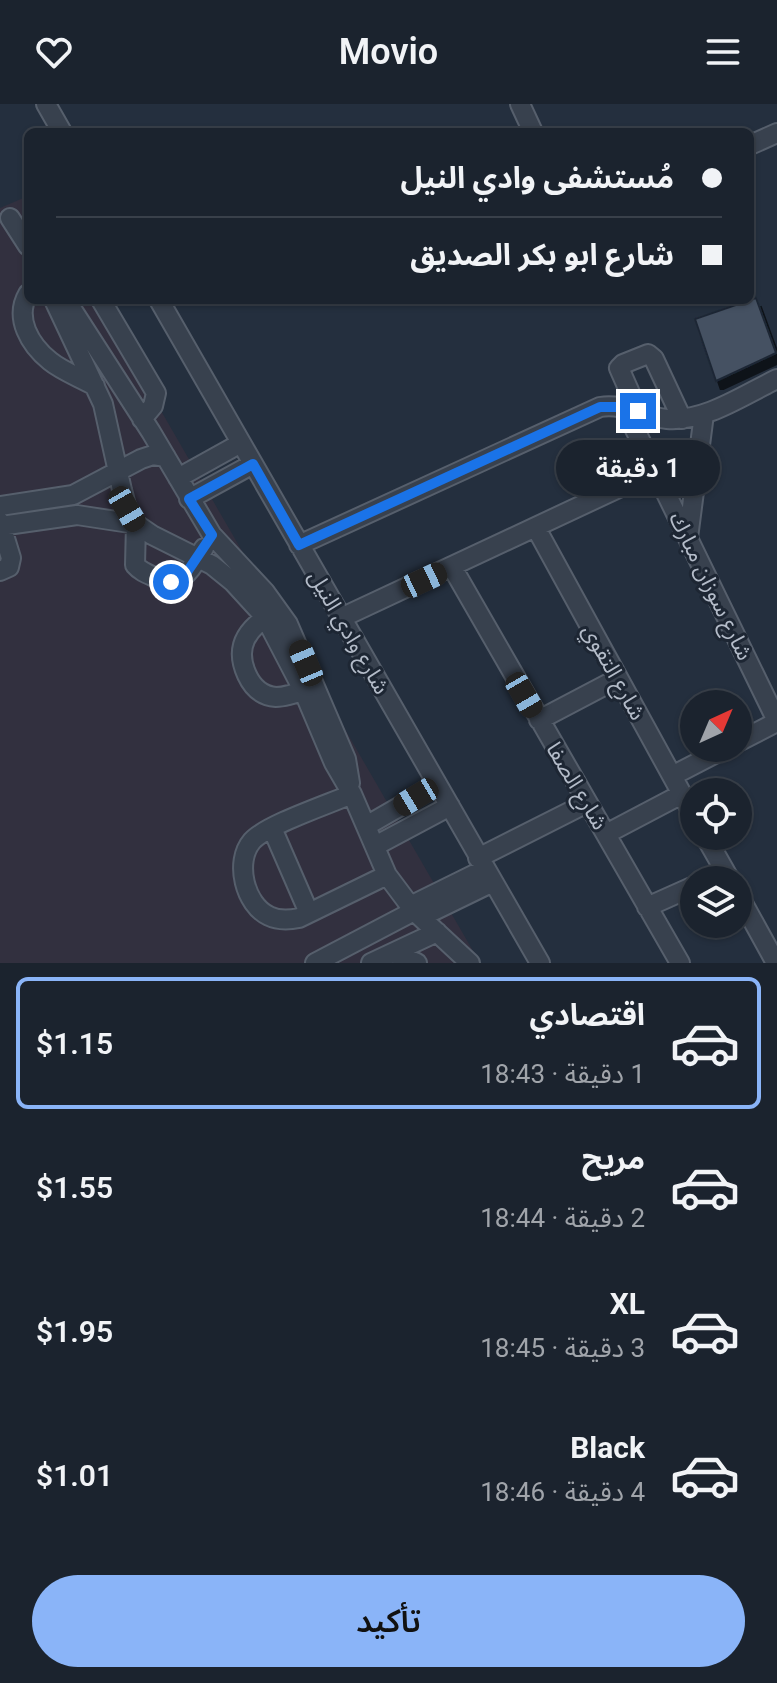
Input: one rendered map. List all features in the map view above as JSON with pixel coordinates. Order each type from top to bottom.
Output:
[{"type":"street","points":[[46,104],[60,128]]},
{"type":"street","points":[[520,104],[531,128]]},
{"type":"street","points":[[754,143],[777,133]]},
{"type":"street","points":[[24,212],[5,220],[24,241]]},
{"type":"street","points":[[24,301],[22,318],[27,333],[37,347],[51,362],[95,386]]},
{"type":"street","points":[[56,304],[107,417],[127,509],[136,524],[198,557],[272,613]]},
{"type":"street","points":[[69,304],[212,535],[272,613],[310,688],[334,763],[352,794],[387,875],[415,911],[470,963]]},
{"type":"street","points":[[103,304],[156,393],[153,406],[107,417]]},
{"type":"street","name":"شارع وادي النيل","points":[[161,304],[540,963]]},
{"type":"street","name":"شارع سوزان مبارك","points":[[682,419],[654,359],[648,354],[619,368],[655,471],[777,722]]},
{"type":"street","points":[[299,545],[600,407],[631,409],[652,416],[682,419],[704,414],[777,379]]},
{"type":"street","points":[[688,538],[704,414]]},
{"type":"street","points":[[178,478],[241,443]]},
{"type":"street","points":[[0,506],[73,495],[141,459],[153,455],[166,457]]},
{"type":"street","points":[[189,499],[253,464]]},
{"type":"street","points":[[341,618],[655,471]]},
{"type":"street","points":[[0,571],[9,567],[11,558],[0,524],[77,515],[136,524]]},
{"type":"street","points":[[136,524],[135,565],[144,573],[171,582],[177,582],[212,535]]},
{"type":"street","name":"شارع التقوي","points":[[536,528],[680,790]]},
{"type":"street","name":"شارع الصفا","points":[[452,567],[680,963]]},
{"type":"street","points":[[272,613],[247,636],[240,652],[240,660],[251,684],[273,696],[310,688]]},
{"type":"street","points":[[539,720],[617,679]]},
{"type":"street","points":[[752,735],[777,722]]},
{"type":"street","points":[[672,776],[699,762]]},
{"type":"street","points":[[366,826],[437,785]]},
{"type":"street","points":[[352,794],[272,828],[252,841],[245,851],[243,877],[256,907],[266,915],[288,920],[387,875]]},
{"type":"street","points":[[606,834],[680,795]]},
{"type":"street","points":[[315,963],[486,870],[587,803]]},
{"type":"street","points":[[375,846],[450,806]]},
{"type":"street","points":[[272,828],[309,913]]},
{"type":"street","points":[[647,907],[680,892]]},
{"type":"street","points":[[752,919],[776,963]]},
{"type":"street","points":[[371,963],[437,932]]},
{"type":"street","points":[[393,953],[417,963]]},
{"type":"shaded area","points":[[24,198],[24,304],[99,304],[480,963],[0,963],[0,208]]},
{"type":"building","points":[[754,299],[776,353],[716,381],[695,319],[739,304],[754,304]]},
{"type":"route","points":[[171,582],[183,578],[212,535],[189,499],[253,464],[299,545],[600,407],[612,405],[638,411]]}]
